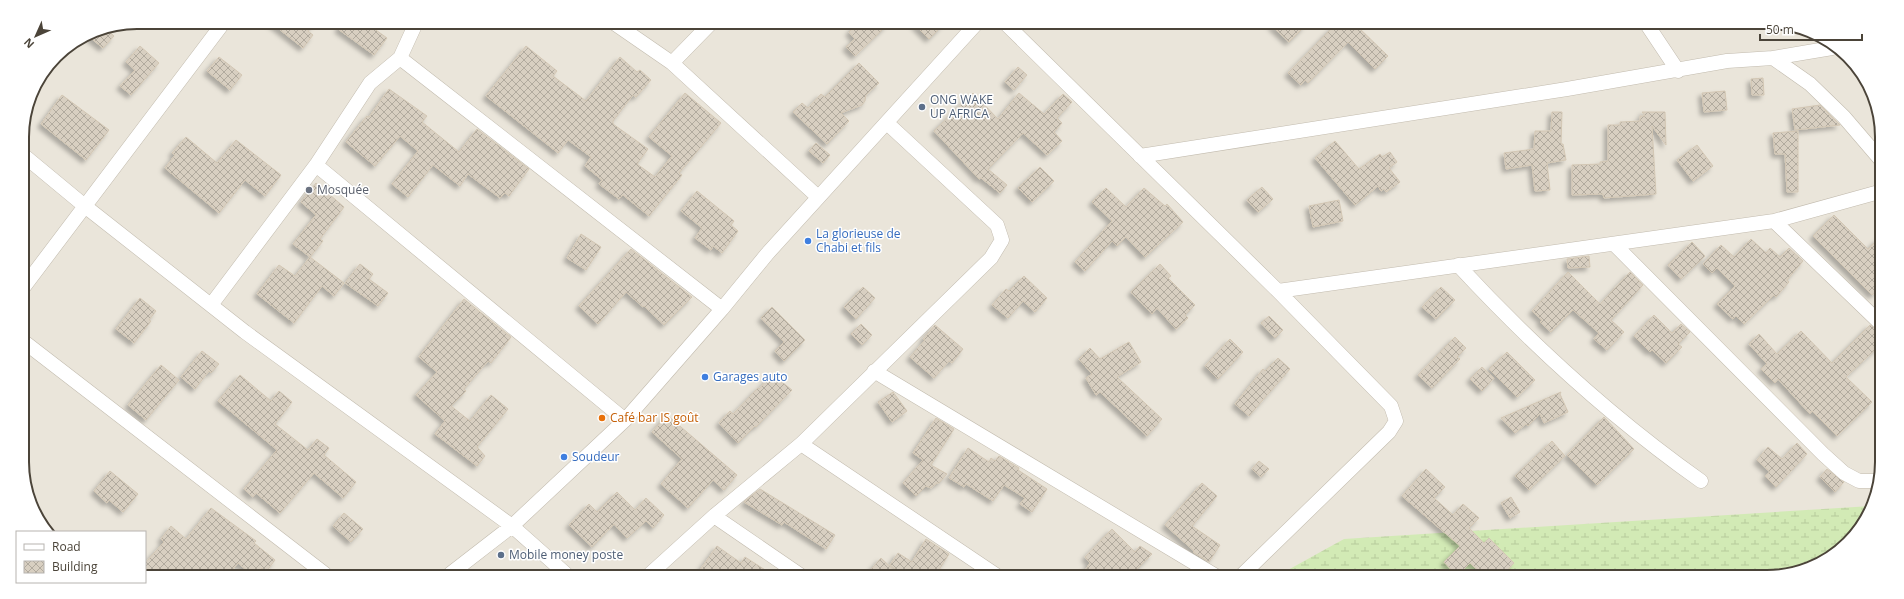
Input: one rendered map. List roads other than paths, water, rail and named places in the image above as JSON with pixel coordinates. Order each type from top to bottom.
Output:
[{"type":"street","points":[[29,280],[86,207],[219,29]]},
{"type":"street","points":[[211,305],[316,165],[370,83],[400,58],[413,29]]},
{"type":"street","points":[[622,29],[672,64],[818,197]]},
{"type":"street","points":[[672,64],[705,29]]},
{"type":"street","points":[[455,570],[512,526],[625,420],[722,309],[767,254],[972,29]]},
{"type":"street","points":[[1011,29],[1278,291],[1391,406],[1396,421],[1389,432],[1247,570]]},
{"type":"street","points":[[1650,29],[1678,70]]},
{"type":"street","points":[[1140,156],[1727,61],[1773,58],[1829,49]]},
{"type":"street","points":[[400,58],[722,309]]},
{"type":"street","points":[[1773,58],[1816,90],[1844,117],[1875,153]]},
{"type":"street","points":[[654,570],[714,516],[801,444],[874,371],[992,258],[1002,240],[997,225],[887,123]]},
{"type":"street","points":[[29,160],[86,207],[211,305],[512,526],[562,570]]},
{"type":"street","points":[[316,165],[625,420]]},
{"type":"street","points":[[1278,291],[1774,221],[1875,193]]},
{"type":"street","points":[[1774,221],[1875,318]]},
{"type":"street","points":[[1614,244],[1823,454],[1844,473],[1859,481],[1873,481]]},
{"type":"street","points":[[1458,265],[1502,313],[1574,380],[1631,428],[1701,480]]},
{"type":"street","points":[[29,346],[320,570]]},
{"type":"street","points":[[874,371],[1206,570]]},
{"type":"street","points":[[801,444],[989,570]]},
{"type":"street","points":[[714,516],[793,570]]},
{"type":"place","name":"ONG WAKE UP AFRICA","points":[[922,107]]},
{"type":"place","name":"Mosquée","points":[[309,190]]},
{"type":"place","name":"La glorieuse de Chabi et fils","points":[[808,241]]},
{"type":"place","name":"Garages auto","points":[[705,377]]},
{"type":"place","name":"Café bar IS goût","points":[[602,418]]},
{"type":"place","name":"Soudeur","points":[[564,457]]},
{"type":"place","name":"Mobile money poste","points":[[501,555]]}]
